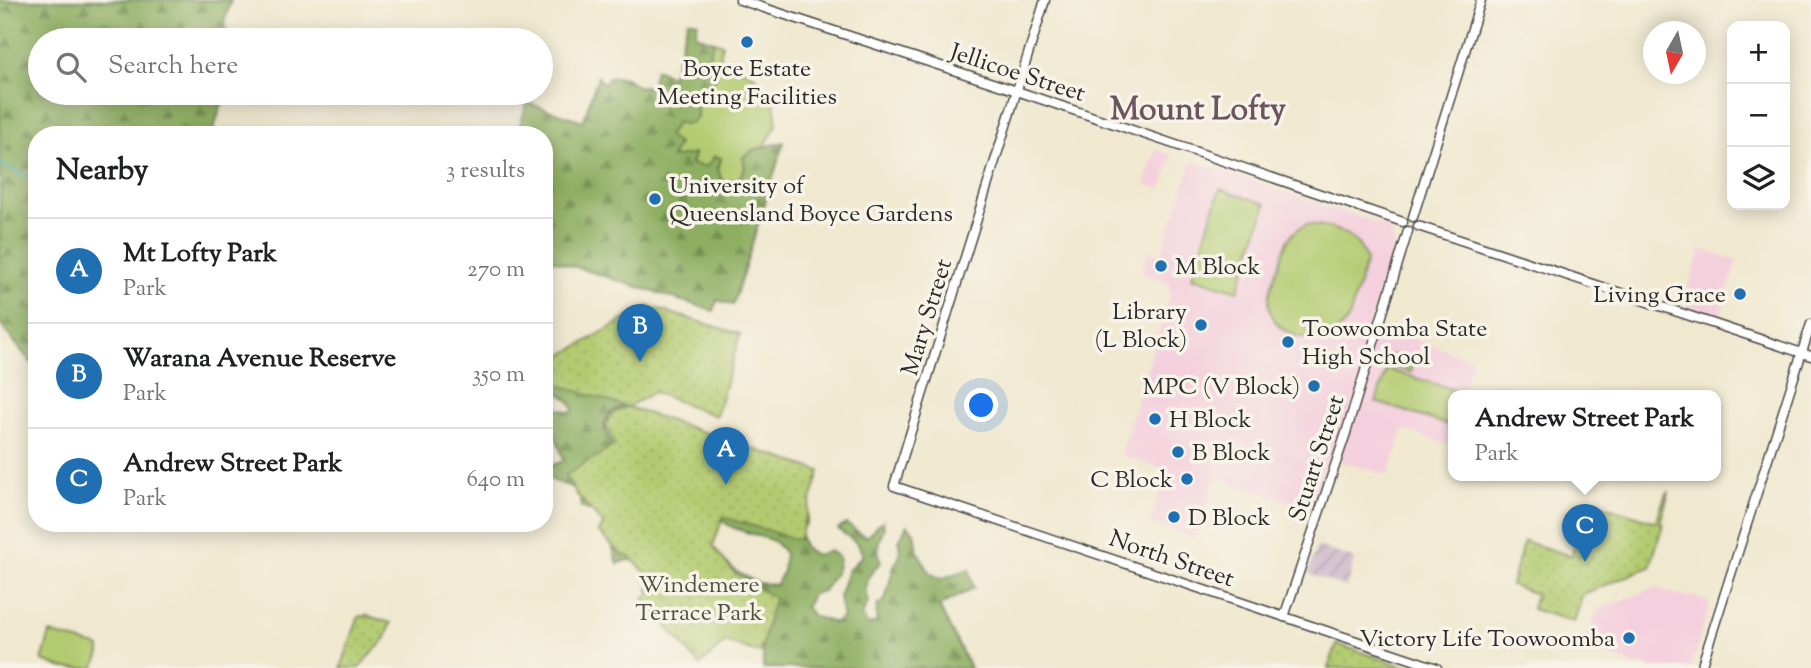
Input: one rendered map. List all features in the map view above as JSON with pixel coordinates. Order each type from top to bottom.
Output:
[{"type":"street","name":"Jellicoe Street","points":[[740,0],[1403,222]]},
{"type":"street","name":"Mary Street","points":[[894,486],[1045,0]]},
{"type":"street","points":[[1413,217],[1480,0]]},
{"type":"street","points":[[1413,217],[1406,218],[1403,222],[1404,229],[1415,230],[1418,226]]},
{"type":"street","points":[[1413,217],[1418,226]]},
{"type":"street","points":[[1418,226],[1807,354]]},
{"type":"street","name":"Stuart Street","points":[[1284,617],[1342,445],[1408,231]]},
{"type":"street","points":[[1701,668],[1807,354],[1811,324]]},
{"type":"street","name":"North Street","points":[[894,486],[1437,668]]},
{"type":"shaded area","points":[[1156,149],[1172,155],[1162,189],[1145,184]]},
{"type":"shaded area","name":"Toowoomba State High School","points":[[1192,161],[1391,228],[1394,247],[1369,324],[1472,359],[1463,390],[1448,390],[1447,444],[1404,430],[1388,475],[1327,457],[1310,508],[1215,477],[1195,538],[1150,523],[1167,470],[1120,455],[1170,295],[1168,282],[1141,273],[1148,252],[1161,255]]},
{"type":"shaded area","points":[[1701,249],[1737,261],[1720,316],[1683,304]]},
{"type":"shaded area","points":[[1317,546],[1355,559],[1346,587],[1308,574]]},
{"type":"shaded area","points":[[1655,588],[1708,601],[1710,604],[1691,668],[1647,668],[1647,665],[1634,664],[1582,646],[1585,635],[1588,635],[1600,609]]},
{"type":"green space","points":[[0,0],[231,0],[224,23],[226,28],[28,28],[28,105],[221,105],[215,126],[28,126],[28,359],[0,324]]},
{"type":"green space","name":"University of Queensland Boyce Gardens","points":[[688,20],[698,22],[695,35],[714,41],[706,70],[717,75],[697,102],[697,118],[687,125],[677,122],[668,136],[678,144],[671,158],[694,154],[691,164],[706,167],[715,156],[721,158],[718,170],[723,183],[738,179],[745,169],[743,157],[753,150],[784,142],[733,305],[717,300],[714,311],[553,260],[553,126],[520,126],[526,105],[583,121],[598,76],[604,85],[609,77],[626,78],[637,86],[651,87],[655,69],[672,76]]},
{"type":"green space","points":[[714,41],[722,44],[720,58],[762,82],[754,93],[760,100],[773,95],[777,124],[764,148],[753,150],[738,179],[723,183],[718,170],[721,159],[715,157],[706,167],[691,164],[694,155],[670,159],[668,136],[717,76],[706,70]]},
{"type":"green space","points":[[1220,189],[1266,204],[1238,291],[1192,277]]},
{"type":"green space","points":[[1307,224],[1344,233],[1358,244],[1366,261],[1349,318],[1329,335],[1315,338],[1289,333],[1278,325],[1271,314],[1269,299],[1286,244],[1296,231]]},
{"type":"green space","name":"Windemere Terrace Park","points":[[648,306],[740,334],[716,416],[654,392],[628,407],[820,471],[799,540],[723,517],[713,546],[735,574],[774,598],[760,653],[725,642],[700,665],[644,599],[658,585],[629,556],[622,555],[598,532],[604,525],[577,495],[566,475],[615,445],[606,426],[610,415],[627,407],[553,383],[553,360]]},
{"type":"green space","name":"Windemere Terrace Park","points":[[740,334],[721,399],[669,382],[610,413],[604,423],[606,433],[627,475],[737,572],[758,583],[776,585],[783,571],[785,553],[774,541],[734,528],[710,514],[808,506],[807,523],[800,531],[804,546],[817,555],[829,551],[839,557],[834,575],[823,591],[812,594],[806,607],[813,616],[835,623],[843,617],[839,597],[848,570],[863,555],[858,544],[838,529],[846,524],[866,537],[883,521],[884,529],[878,545],[881,562],[870,575],[866,585],[868,602],[862,615],[867,625],[876,623],[877,606],[885,600],[894,566],[900,556],[899,541],[907,525],[914,532],[917,550],[929,572],[941,579],[969,569],[974,588],[939,606],[970,668],[763,668],[763,648],[755,636],[659,583],[649,590],[650,576],[640,561],[627,560],[618,564],[604,521],[596,513],[581,507],[576,489],[553,480],[553,465],[564,461],[553,429],[553,407],[572,412],[574,410],[566,398],[553,391],[553,373]]},
{"type":"green space","points":[[1391,355],[1414,362],[1411,372],[1388,365]]},
{"type":"green space","points":[[1387,369],[1455,390],[1448,390],[1448,425],[1376,402]]},
{"type":"green space","points":[[1669,492],[1650,567],[1583,594],[1574,622],[1532,609],[1536,594],[1511,585],[1524,541],[1571,556],[1589,501],[1656,522],[1666,493]]},
{"type":"green space","points":[[365,615],[391,623],[386,638],[359,668],[341,668],[359,616]]},
{"type":"green space","points":[[50,633],[100,647],[94,668],[64,668],[42,661]]},
{"type":"green space","points":[[1337,644],[1409,668],[1328,668]]},
{"type":"waterway","points":[[0,163],[28,177]]},
{"type":"place","name":"Boyce Estate Meeting Facilities","points":[[747,42]]},
{"type":"place","name":"University of Queensland Boyce Gardens","points":[[655,199]]},
{"type":"place","name":"M Block","points":[[1161,266]]},
{"type":"place","name":"Living Grace","points":[[1740,294]]},
{"type":"place","name":"Library (L Block)","points":[[1201,325]]},
{"type":"place","name":"Toowoomba State High School","points":[[1288,342]]},
{"type":"place","name":"Warana Avenue Reserve","points":[[640,362]]},
{"type":"place","name":"MPC (V Block)","points":[[1314,386]]},
{"type":"place","name":"H Block","points":[[1155,419]]},
{"type":"place","name":"B Block","points":[[1178,452]]},
{"type":"place","name":"C Block","points":[[1187,479]]},
{"type":"place","name":"Mt Lofty Park","points":[[726,485]]},
{"type":"place","name":"D Block","points":[[1174,517]]},
{"type":"place","name":"Andrew Street Park","points":[[1585,562]]},
{"type":"place","name":"Victory Life Toowoomba","points":[[1629,638]]},
{"type":"district","name":"Mount Lofty","points":[[1198,108]]}]
